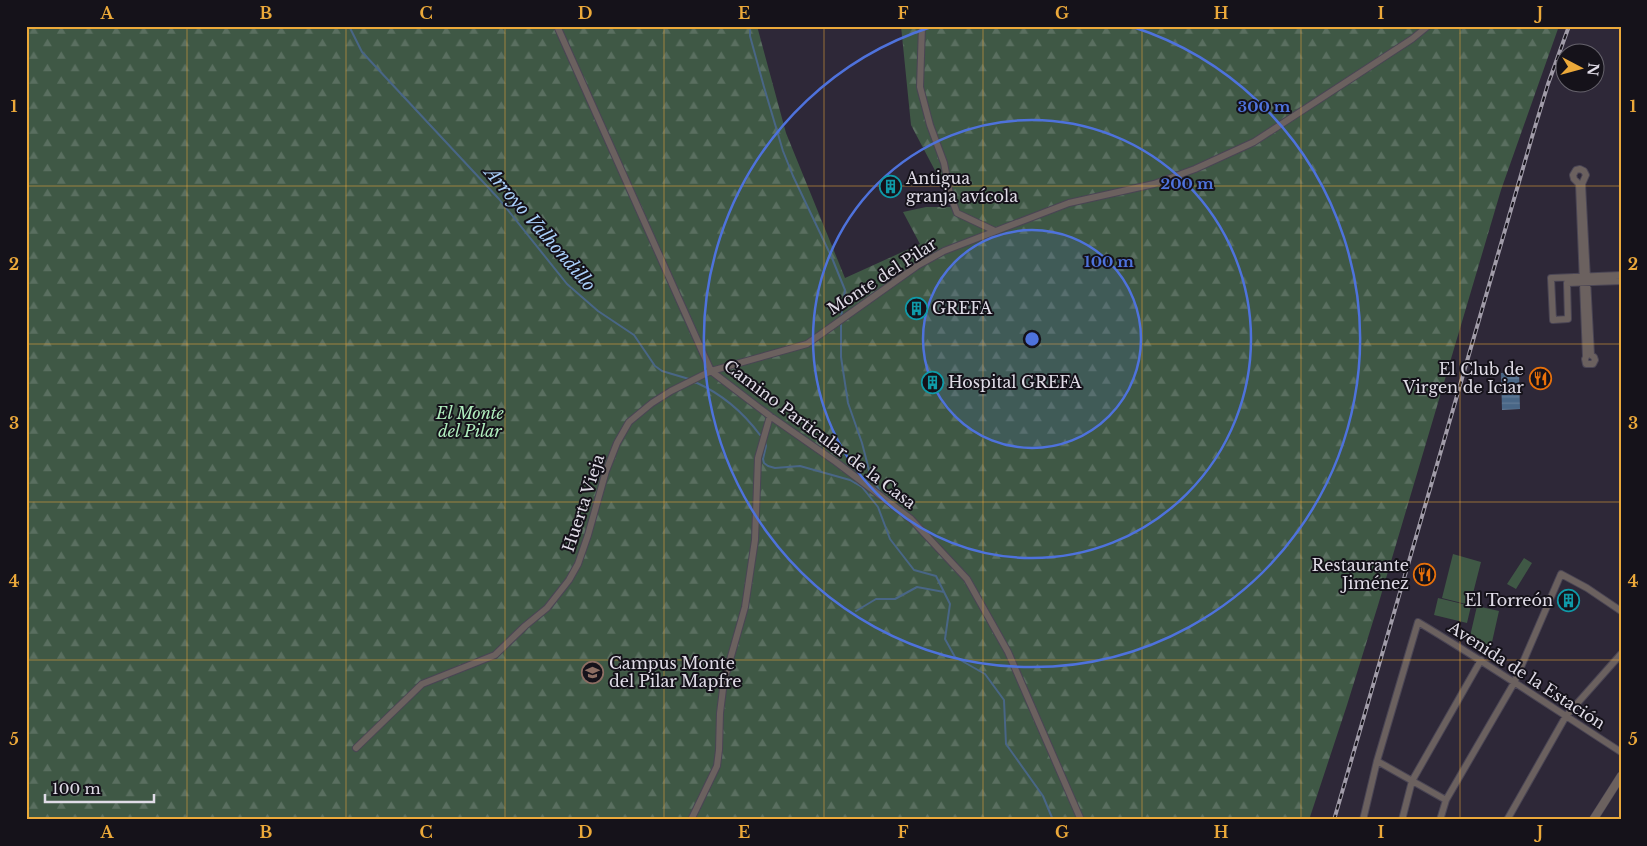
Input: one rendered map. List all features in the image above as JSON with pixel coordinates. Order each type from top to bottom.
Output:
[{"type":"street","name":"Camino Particular de la Casa","points":[[557,26],[711,371],[911,519],[967,579],[1008,652],[1081,820]]},
{"type":"street","points":[[922,26],[920,87],[930,125],[944,163],[950,194],[957,213],[995,231]]},
{"type":"street","name":"Monte del Pilar","points":[[671,391],[711,371],[807,344],[917,266],[944,251],[1068,203],[1154,184],[1195,169],[1254,142],[1412,39],[1428,26]]},
{"type":"street","points":[[1585,280],[1582,184],[1586,175],[1584,171],[1578,169],[1573,175],[1579,184],[1585,280],[1591,355],[1595,360],[1589,365],[1585,361],[1585,280]]},
{"type":"street","points":[[1621,275],[1585,280],[1568,283],[1568,319],[1552,320],[1552,278],[1585,280],[1621,280]]},
{"type":"street","name":"Huerta Vieja","points":[[356,748],[422,684],[495,655],[524,626],[547,608],[569,580],[578,564],[606,471],[617,443],[630,422],[652,402],[671,391]]},
{"type":"street","points":[[692,820],[717,766],[724,682],[745,607],[755,540],[758,458],[770,416]]},
{"type":"street","points":[[1440,820],[1446,800],[1514,683],[1561,574],[1587,588],[1621,611]]},
{"type":"street","name":"Avenida de la Estación","points":[[1377,761],[1418,622],[1481,660],[1621,752]]},
{"type":"street","points":[[1507,820],[1566,716],[1621,654]]},
{"type":"street","points":[[1402,820],[1412,781],[1481,660]]},
{"type":"street","points":[[1363,820],[1377,761],[1446,800]]},
{"type":"street","points":[[1593,820],[1621,776]]},
{"type":"green space","name":"El Monte del Pilar","points":[[26,26],[757,26],[786,133],[845,278],[920,244],[903,212],[926,207],[952,207],[949,197],[911,125],[901,26],[1559,26],[1501,190],[1379,602],[1309,820],[26,820]]},
{"type":"green space","points":[[1453,554],[1481,562],[1470,605],[1442,598]]},
{"type":"green space","points":[[1524,558],[1532,563],[1516,589],[1507,584]]},
{"type":"green space","points":[[1438,598],[1471,606],[1467,623],[1434,615]]},
{"type":"green space","points":[[1477,606],[1499,611],[1490,651],[1468,645]]},
{"type":"water","points":[[1519,372],[1520,409],[1502,410],[1501,373]]},
{"type":"waterway","name":"Arroyo Valhondillo","points":[[349,26],[362,52],[499,199],[567,284],[598,311],[634,335],[655,366],[662,371],[689,379]]},
{"type":"waterway","points":[[750,26],[750,36],[783,151],[845,290],[841,318]]},
{"type":"waterway","points":[[841,323],[841,357],[848,403],[869,470],[879,490]]},
{"type":"waterway","name":"Arroyo Valhondillo","points":[[695,382],[731,404],[760,435]]},
{"type":"waterway","name":"Arroyo Valhondillo","points":[[765,442],[763,459],[764,463],[768,466],[775,468],[800,466],[850,480],[862,487],[878,507],[890,539],[914,570],[936,576],[950,604],[945,639],[955,657],[985,674],[1004,700],[1006,744],[1043,796],[1053,820]]},
{"type":"waterway","points":[[856,611],[876,599],[895,599],[917,587],[944,592]]},
{"type":"railway","points":[[1334,820],[1532,137],[1548,84],[1569,26]]},
{"type":"place","name":"Antigua granja avícola","points":[[890,187]]},
{"type":"place","name":"GREFA","points":[[916,308]]},
{"type":"place","name":"El Club de Virgen de Iciar","points":[[1540,378]]},
{"type":"place","name":"Hospital GREFA","points":[[932,382]]},
{"type":"place","name":"Restaurante Jiménez","points":[[1425,574]]},
{"type":"place","name":"El Torreón","points":[[1569,600]]},
{"type":"place","name":"Campus Monte del Pilar Mapfre","points":[[593,672]]}]
